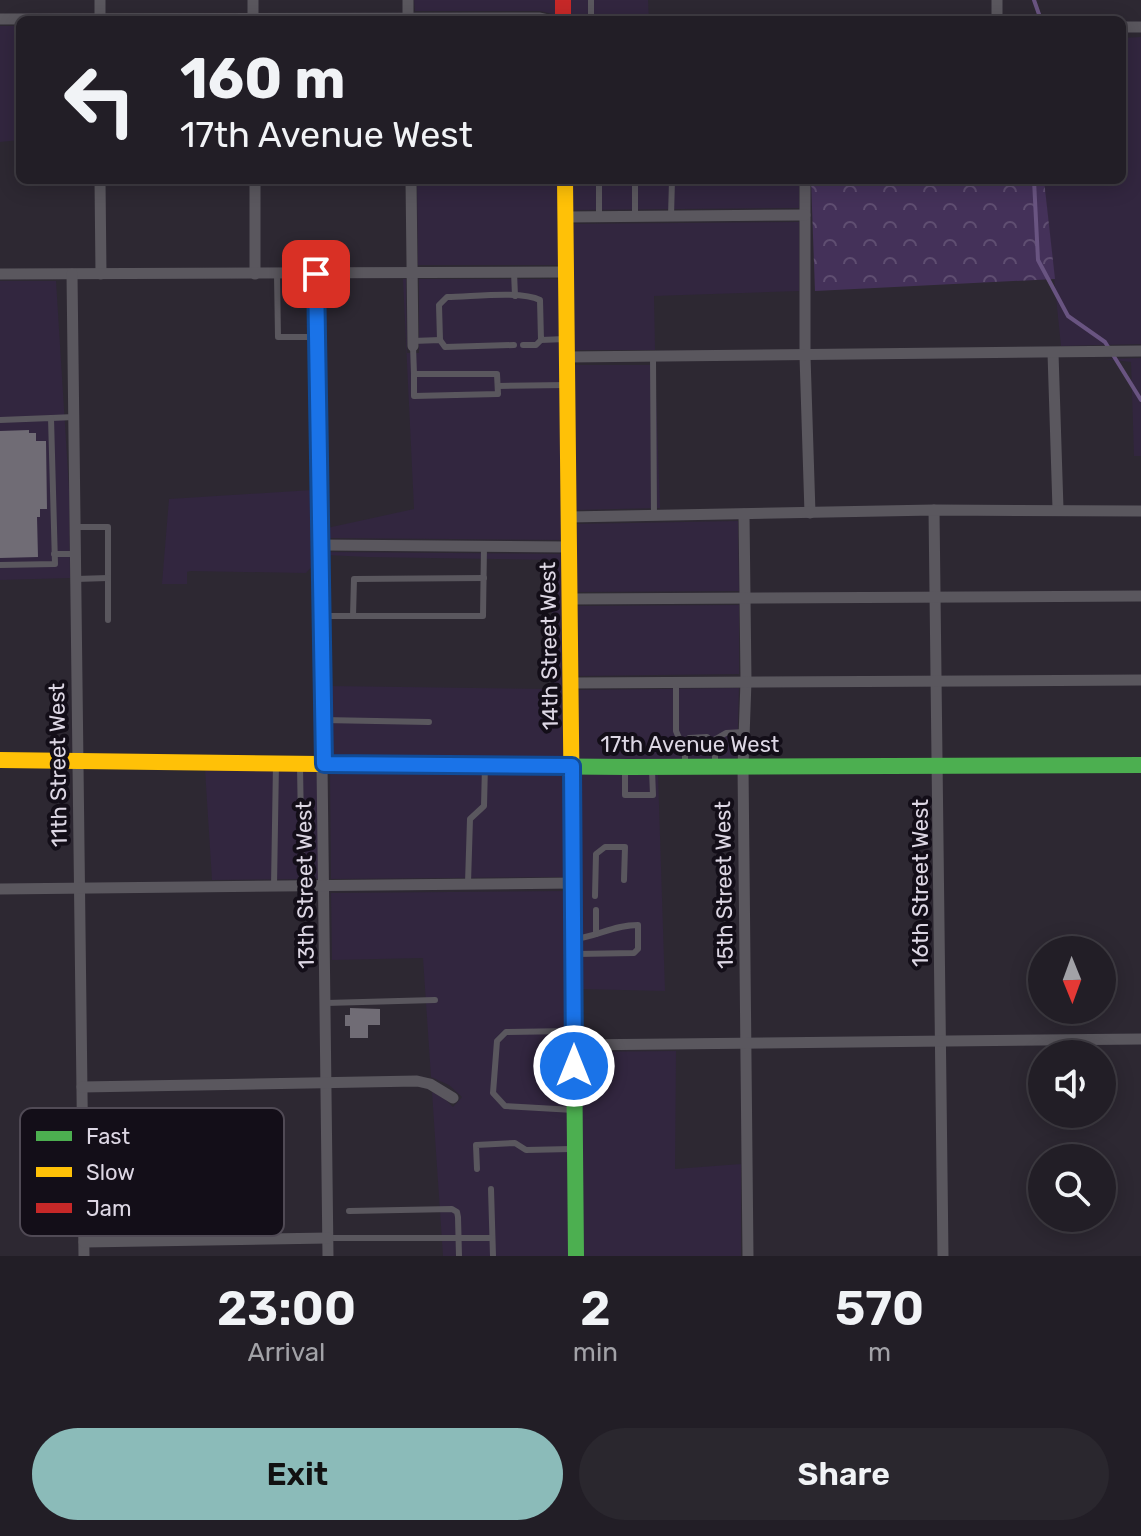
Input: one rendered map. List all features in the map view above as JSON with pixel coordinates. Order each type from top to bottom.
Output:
[{"type":"street","points":[[100,184],[101,274]]},
{"type":"street","points":[[255,184],[255,274]]},
{"type":"street","points":[[411,184],[413,343]]},
{"type":"street","name":"14th Street West","points":[[565,184],[576,1256]]},
{"type":"street","points":[[805,184],[805,356],[810,513]]},
{"type":"street","points":[[565,217],[805,215]]},
{"type":"street","points":[[0,274],[566,272]]},
{"type":"street","name":"11th Street West","points":[[72,274],[82,1108]]},
{"type":"street","name":"13th Street West","points":[[316,274],[328,1256]]},
{"type":"street","points":[[567,357],[1141,351]]},
{"type":"street","points":[[1053,353],[1058,509]]},
{"type":"street","points":[[569,517],[934,510],[1141,511]]},
{"type":"street","name":"16th Street West","points":[[934,510],[943,1256]]},
{"type":"street","name":"15th Street West","points":[[744,514],[748,1256]]},
{"type":"street","points":[[321,545],[570,547]]},
{"type":"street","points":[[570,599],[1141,596]]},
{"type":"street","points":[[571,683],[1141,680]]},
{"type":"street","name":"17th Avenue West","points":[[0,760],[625,767],[1141,765]]},
{"type":"street","points":[[0,889],[573,883]]},
{"type":"street","points":[[574,1038],[746,1043],[1141,1039]]},
{"type":"street","points":[[82,1087],[417,1081],[447,1092],[453,1098]]},
{"type":"street","name":"11th Street West","points":[[84,1236],[84,1256]]},
{"type":"street","points":[[84,1242],[328,1238]]},
{"type":"lane","points":[[599,184],[599,217]]},
{"type":"lane","points":[[635,184],[635,216]]},
{"type":"lane","points":[[671,216],[672,184]]},
{"type":"lane","points":[[514,272],[515,296]]},
{"type":"lane","points":[[277,274],[278,337],[317,337]]},
{"type":"lane","points":[[514,345],[441,345],[439,305],[447,297],[532,296],[540,300],[541,340]]},
{"type":"lane","points":[[523,345],[536,345],[541,340],[567,339]]},
{"type":"lane","points":[[414,374],[497,374],[498,394],[414,396],[413,343],[440,340]]},
{"type":"lane","points":[[653,358],[654,516]]},
{"type":"lane","points":[[498,386],[567,385]]},
{"type":"lane","points":[[0,420],[74,417]]},
{"type":"lane","points":[[0,565],[55,564],[51,418]]},
{"type":"lane","points":[[76,527],[108,527],[108,620]]},
{"type":"lane","points":[[322,616],[483,616],[484,546]]},
{"type":"lane","points":[[54,554],[76,554]]},
{"type":"lane","points":[[76,579],[108,578]]},
{"type":"lane","points":[[353,616],[354,579],[484,578]]},
{"type":"lane","points":[[676,682],[676,731],[685,742]]},
{"type":"lane","points":[[323,720],[429,722]]},
{"type":"lane","points":[[685,766],[685,742],[689,738],[714,740],[726,733],[744,732]]},
{"type":"lane","points":[[714,740],[715,766]]},
{"type":"lane","points":[[274,886],[276,763]]},
{"type":"lane","points":[[299,764],[302,886]]},
{"type":"lane","points":[[468,884],[470,819],[484,806],[485,765]]},
{"type":"lane","points":[[625,767],[625,795],[653,795],[652,767]]},
{"type":"lane","points":[[595,896],[596,854],[605,847],[625,847],[624,880]]},
{"type":"lane","points":[[573,866],[595,865]]},
{"type":"lane","points":[[596,910],[596,934]]},
{"type":"lane","points":[[638,925],[638,949],[634,953],[615,955],[574,946],[610,928],[638,925]]},
{"type":"lane","points":[[326,1003],[435,1000]]},
{"type":"lane","points":[[574,1038],[506,1032],[497,1041],[493,1093],[505,1106],[574,1110]]},
{"type":"lane","points":[[477,1169],[476,1145],[515,1143],[526,1150],[575,1149]]},
{"type":"lane","points":[[491,1189],[493,1256]]},
{"type":"lane","points":[[349,1211],[452,1209],[458,1217],[459,1256]]},
{"type":"lane","points":[[328,1238],[492,1238]]},
{"type":"shaded area","points":[[414,0],[557,0],[557,15],[540,11],[415,11]]},
{"type":"shaded area","points":[[569,0],[648,0],[649,16],[569,16]]},
{"type":"shaded area","points":[[0,26],[16,26],[16,140],[0,142]]},
{"type":"shaded area","points":[[1141,37],[1141,344],[1061,346],[1044,184],[1126,184],[1126,38]]},
{"type":"shaded area","points":[[417,184],[559,184],[559,265],[418,265]]},
{"type":"shaded area","points":[[571,184],[799,184],[799,208],[571,210]]},
{"type":"shaded area","points":[[799,222],[799,291],[654,296],[655,350],[573,350],[571,224]]},
{"type":"shaded area","points":[[403,279],[406,279],[407,353],[419,353],[419,279],[560,279],[563,540],[327,538],[327,528],[414,509]]},
{"type":"shaded area","points":[[0,281],[56,281],[69,489],[70,578],[0,580]]},
{"type":"shaded area","points":[[1141,358],[1141,456],[1134,456],[1131,362],[1104,359]]},
{"type":"shaded area","points":[[573,365],[655,365],[660,508],[575,510]]},
{"type":"shaded area","points":[[312,490],[315,563],[306,573],[190,571],[187,572],[187,584],[162,584],[169,499]]},
{"type":"shaded area","points":[[738,521],[739,591],[576,592],[576,524]]},
{"type":"shaded area","points":[[327,552],[563,554],[566,759],[330,757],[329,686],[552,689],[552,560],[367,557],[327,555]]},
{"type":"shaded area","points":[[739,605],[739,674],[577,676],[577,606]]},
{"type":"shaded area","points":[[739,688],[737,759],[578,759],[577,690]]},
{"type":"shaded area","points":[[205,769],[318,771],[318,879],[212,880]]},
{"type":"shaded area","points":[[330,771],[566,773],[567,877],[331,879]]},
{"type":"shaded area","points":[[578,773],[658,774],[665,991],[580,989]]},
{"type":"shaded area","points":[[567,891],[570,1256],[443,1256],[432,1092],[453,1107],[462,1097],[449,1085],[431,1077],[423,958],[332,960],[331,893]]},
{"type":"shaded area","points":[[676,1051],[675,1169],[741,1164],[741,1256],[583,1256],[581,1052]]},
{"type":"green space","points":[[811,184],[1044,184],[1055,279],[815,291]]},
{"type":"building","points":[[29,430],[29,433],[36,433],[36,441],[46,441],[47,509],[40,509],[40,517],[37,517],[38,557],[0,558],[0,431]]},
{"type":"building","points":[[350,1008],[380,1009],[380,1025],[368,1025],[368,1038],[350,1038],[350,1026],[345,1026],[345,1015],[350,1015]]},
{"type":"waterway","points":[[1034,0],[1040,16]]},
{"type":"waterway","points":[[1034,184],[1038,260],[1068,316],[1105,342],[1141,400]]},
{"type":"traffic: fast","points":[[406,765],[1141,765]]},
{"type":"traffic: fast","points":[[572,828],[576,1256]]},
{"type":"traffic: slow","points":[[565,184],[572,828]]},
{"type":"traffic: slow","points":[[0,760],[406,765]]},
{"type":"traffic: jam","points":[[563,0],[563,16]]},
{"type":"route","points":[[316,274],[324,764],[572,766],[574,1066]]}]
